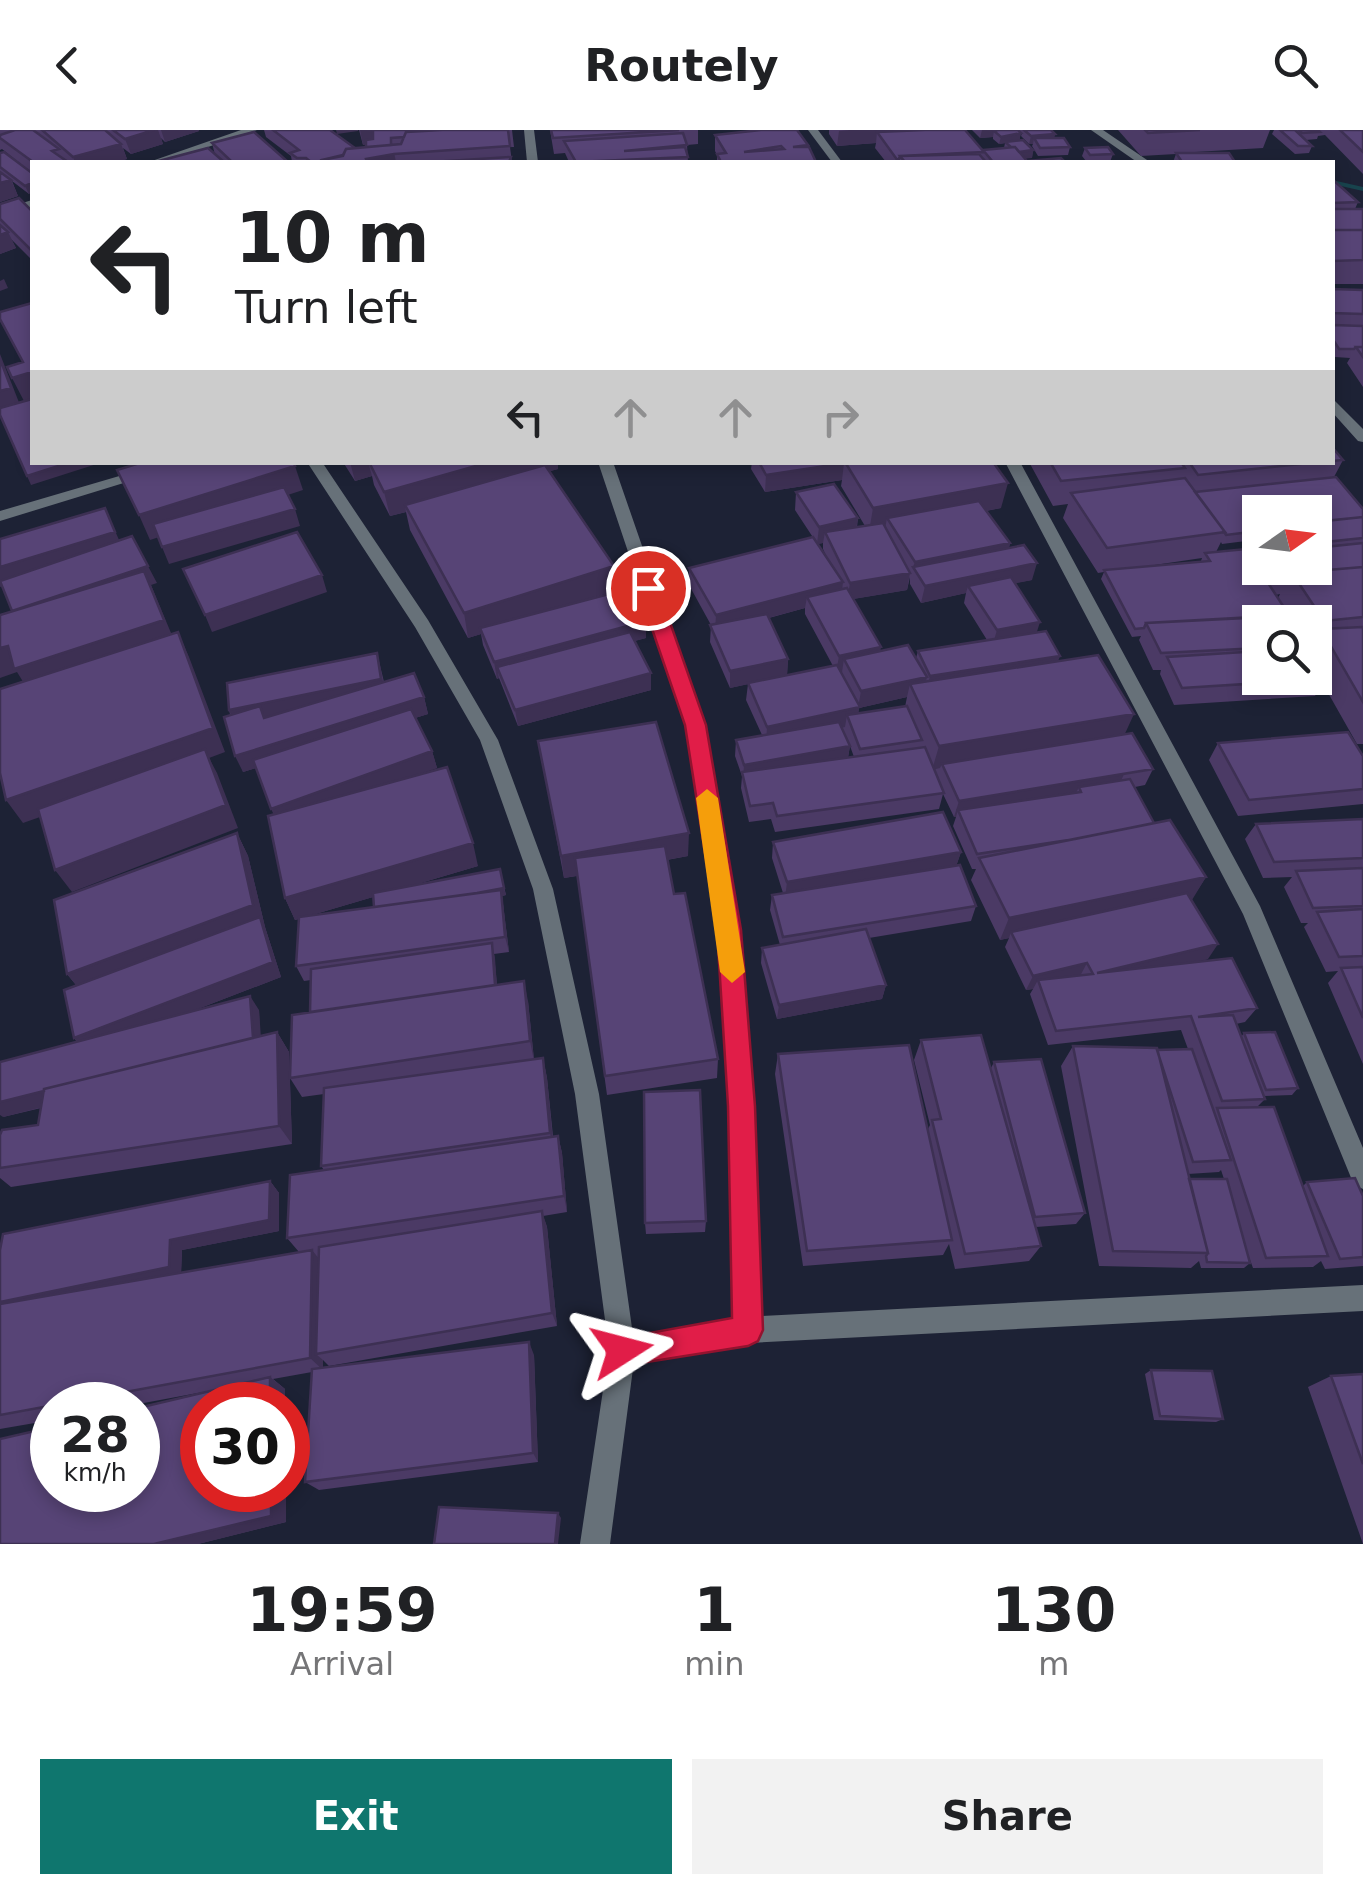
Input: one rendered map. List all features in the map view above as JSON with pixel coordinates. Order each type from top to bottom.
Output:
[{"type":"street","points":[[161,160],[252,130]]},
{"type":"street","points":[[529,130],[534,160]]},
{"type":"street","points":[[813,130],[835,160]]},
{"type":"street","points":[[1096,130],[1142,160]]},
{"type":"street","points":[[0,214],[30,203]]},
{"type":"street","points":[[1335,405],[1363,438]]},
{"type":"street","points":[[0,516],[176,465]]},
{"type":"street","points":[[316,465],[422,624],[489,740],[543,889],[587,1094],[622,1350],[594,1544]]},
{"type":"street","points":[[606,465],[695,725],[729,930],[742,1106],[748,1330]]},
{"type":"street","points":[[1014,465],[1253,912],[1363,1177]]},
{"type":"street","points":[[622,1350],[748,1330],[1363,1298]]},
{"type":"building","points":[[33,130],[59,149],[52,151],[65,160],[30,160],[0,135]]},
{"type":"building","points":[[42,130],[105,130],[121,144],[73,157]]},
{"type":"building","points":[[113,130],[154,130],[125,139]]},
{"type":"building","points":[[273,130],[330,130],[355,148],[322,160],[297,158],[290,153],[299,150]]},
{"type":"building","points":[[373,130],[442,130],[406,132],[404,137],[391,138],[391,145],[366,147],[366,140],[373,139]]},
{"type":"building","points":[[508,130],[510,146],[394,154],[366,160],[322,160],[343,156],[346,149],[401,144],[406,132]]},
{"type":"building","points":[[551,130],[679,130],[553,138]]},
{"type":"building","points":[[797,130],[808,145],[793,147],[809,147],[815,160],[720,160],[717,154],[726,153],[715,135]],"holes":[[[781,146],[784,149],[744,152]]]},
{"type":"building","points":[[965,130],[984,152],[900,156],[897,160],[877,132]]},
{"type":"building","points":[[1024,130],[1051,130],[1055,134],[1031,136]]},
{"type":"building","points":[[1145,130],[1200,130],[1148,133]]},
{"type":"building","points":[[1280,130],[1295,130],[1312,146],[1298,146]]},
{"type":"building","points":[[1340,130],[1363,130],[1363,152]]},
{"type":"building","points":[[994,131],[1021,133],[1001,137]]},
{"type":"building","points":[[254,132],[286,160],[230,160],[212,143]]},
{"type":"building","points":[[683,133],[687,145],[624,151],[685,147],[688,157],[575,160],[564,141]]},
{"type":"building","points":[[1034,138],[1064,138],[1070,147],[1040,148]]},
{"type":"building","points":[[1023,140],[1033,150],[1019,152],[1005,142]]},
{"type":"building","points":[[1015,147],[1026,160],[991,160],[983,150]]},
{"type":"building","points":[[1108,147],[1113,154],[1090,155],[1085,148]]},
{"type":"building","points":[[208,148],[222,160],[163,160]]},
{"type":"building","points":[[0,153],[30,172],[30,184],[25,186],[0,167]]},
{"type":"building","points":[[1176,153],[1229,153],[1234,160],[1181,160]]},
{"type":"building","points":[[979,154],[984,160],[903,160],[900,156]]},
{"type":"building","points":[[511,157],[510,160],[464,160]]},
{"type":"building","points":[[1335,182],[1358,202],[1335,203]]},
{"type":"building","points":[[19,198],[30,209],[30,249],[0,219],[0,204]]},
{"type":"building","points":[[1335,209],[1363,209],[1363,230],[1335,230]]},
{"type":"building","points":[[1335,230],[1363,230],[1363,260],[1335,261]]},
{"type":"building","points":[[1335,289],[1363,290],[1363,314],[1335,313]]},
{"type":"building","points":[[30,304],[30,373],[12,378],[7,367],[23,362],[0,312]]},
{"type":"building","points":[[1335,325],[1363,326],[1363,347],[1339,349]]},
{"type":"building","points":[[0,359],[11,388],[0,391]]},
{"type":"building","points":[[30,400],[30,465],[62,465],[27,476],[0,408]]},
{"type":"building","points":[[133,465],[295,466],[139,515],[117,470]]},
{"type":"building","points":[[370,465],[479,465],[384,492]]},
{"type":"building","points":[[545,465],[614,566],[464,613],[405,505]]},
{"type":"building","points":[[761,465],[832,465],[766,475]]},
{"type":"building","points":[[847,465],[995,465],[1008,483],[873,508]]},
{"type":"building","points":[[1052,465],[1185,468],[1061,481]]},
{"type":"building","points":[[1191,465],[1291,465],[1198,475]]},
{"type":"building","points":[[1336,477],[1363,509],[1363,517],[1332,520],[1332,495],[1242,495],[1242,533],[1226,535],[1195,492]]},
{"type":"building","points":[[1185,478],[1225,532],[1107,548],[1071,493]]},
{"type":"building","points":[[834,484],[858,518],[819,527],[796,492]]},
{"type":"building","points":[[284,487],[295,509],[162,547],[153,524]]},
{"type":"building","points":[[979,501],[1010,543],[915,562],[887,518]]},
{"type":"building","points":[[105,508],[115,532],[0,567],[0,539]]},
{"type":"building","points":[[1363,517],[1363,538],[1332,541],[1332,520]]},
{"type":"building","points":[[883,523],[910,573],[850,583],[825,532]]},
{"type":"building","points":[[297,532],[322,575],[205,615],[183,569]]},
{"type":"building","points":[[132,536],[148,566],[12,611],[0,581]]},
{"type":"building","points":[[813,537],[843,582],[716,615],[689,568]]},
{"type":"building","points":[[1363,543],[1363,567],[1332,570],[1332,546]]},
{"type":"building","points":[[1024,545],[1037,563],[925,586],[913,567]]},
{"type":"building","points":[[1242,549],[1242,585],[1269,585],[1282,605],[1242,605],[1242,618],[1146,623],[1144,628],[1135,629],[1104,570],[1210,561],[1205,553]]},
{"type":"building","points":[[1363,567],[1363,617],[1332,620],[1332,605],[1313,605],[1300,585],[1332,585],[1332,570]]},
{"type":"building","points":[[144,571],[164,620],[14,669],[8,646],[0,648],[0,615]]},
{"type":"building","points":[[1011,577],[1040,622],[997,630],[968,586]]},
{"type":"building","points":[[847,588],[881,647],[839,656],[807,597]]},
{"type":"building","points":[[628,589],[646,621],[494,662],[480,628]]},
{"type":"building","points":[[767,614],[788,659],[730,671],[710,625]]},
{"type":"building","points":[[1242,618],[1242,649],[1161,653],[1146,623]]},
{"type":"building","points":[[1363,627],[1363,702],[1332,648],[1332,628]]},
{"type":"building","points":[[1046,631],[1060,656],[930,676],[918,651]]},
{"type":"building","points":[[178,632],[213,728],[6,800],[0,773],[0,689]]},
{"type":"building","points":[[630,632],[651,673],[515,710],[497,667]]},
{"type":"building","points":[[908,645],[927,677],[861,691],[844,659]]},
{"type":"building","points":[[1242,652],[1242,684],[1182,688],[1167,657]]},
{"type":"building","points":[[377,653],[381,679],[229,710],[227,683]]},
{"type":"building","points":[[1098,655],[1134,714],[939,746],[910,684]]},
{"type":"building","points":[[837,665],[860,707],[767,727],[748,683]]},
{"type":"building","points":[[414,673],[424,697],[235,756],[224,717],[260,706],[264,718]]},
{"type":"building","points":[[907,706],[922,740],[860,749],[847,715]]},
{"type":"building","points":[[411,709],[432,751],[271,809],[253,760]]},
{"type":"building","points":[[656,722],[689,833],[561,856],[538,741]]},
{"type":"building","points":[[839,722],[850,746],[744,765],[736,740]]},
{"type":"building","points":[[1348,732],[1363,756],[1363,789],[1249,800],[1218,743]]},
{"type":"building","points":[[1132,733],[1153,769],[959,801],[942,764]]},
{"type":"building","points":[[925,747],[944,793],[777,816],[773,803],[750,806],[742,772]]},
{"type":"building","points":[[205,749],[226,805],[55,870],[38,809]]},
{"type":"building","points":[[447,767],[473,843],[285,898],[268,816]]},
{"type":"building","points":[[1130,779],[1154,823],[977,854],[958,810],[1081,792],[1079,787]]},
{"type":"building","points":[[943,812],[961,852],[787,882],[773,842]]},
{"type":"building","points":[[1363,819],[1363,858],[1274,862],[1256,824]]},
{"type":"building","points":[[1170,820],[1206,877],[1009,918],[979,858]]},
{"type":"building","points":[[237,833],[253,905],[67,974],[54,900]]},
{"type":"building","points":[[665,846],[674,894],[685,893],[718,1059],[605,1076],[575,858]]},
{"type":"building","points":[[960,865],[976,906],[783,937],[772,895]]},
{"type":"building","points":[[1363,868],[1363,906],[1313,908],[1296,871]]},
{"type":"building","points":[[500,869],[504,888],[374,907],[373,893]]},
{"type":"building","points":[[501,890],[505,937],[296,966],[299,917]]},
{"type":"building","points":[[1187,893],[1218,944],[1097,973],[1232,958],[1257,1008],[1198,1017],[1233,1015],[1265,1099],[1222,1101],[1191,1016],[1056,1031],[1038,980],[1093,974],[1087,963],[1033,976],[1011,932]]},
{"type":"building","points":[[1363,909],[1363,956],[1339,957],[1317,912]]},
{"type":"building","points":[[260,917],[273,962],[74,1038],[64,990]]},
{"type":"building","points":[[866,929],[886,985],[779,1005],[762,948]]},
{"type":"building","points":[[492,943],[495,985],[310,1012],[311,969]]},
{"type":"building","points":[[1363,967],[1363,1018],[1341,968]]},
{"type":"building","points":[[524,981],[530,1041],[290,1078],[292,1015]]},
{"type":"building","points":[[250,996],[253,1038],[0,1102],[0,1062]]},
{"type":"building","points":[[277,1032],[279,1126],[0,1168],[2,1130],[38,1125],[44,1089]]},
{"type":"building","points":[[1275,1032],[1298,1088],[1266,1090],[1244,1033]]},
{"type":"building","points":[[981,1035],[1041,1246],[965,1254],[932,1120],[941,1119],[921,1040]]},
{"type":"building","points":[[909,1045],[952,1240],[807,1251],[778,1054]]},
{"type":"building","points":[[1073,1046],[1157,1048],[1208,1253],[1113,1251]]},
{"type":"building","points":[[1192,1049],[1231,1160],[1193,1162],[1157,1050]]},
{"type":"building","points":[[543,1058],[550,1133],[321,1166],[324,1088]]},
{"type":"building","points":[[1041,1059],[1085,1213],[1035,1217],[994,1062]]},
{"type":"building","points":[[700,1090],[706,1221],[645,1223],[644,1092]]},
{"type":"building","points":[[1274,1107],[1328,1256],[1266,1258],[1217,1108]]},
{"type":"building","points":[[558,1136],[564,1196],[287,1238],[290,1175]]},
{"type":"building","points":[[1355,1178],[1363,1196],[1363,1257],[1340,1259],[1307,1182]]},
{"type":"building","points":[[1189,1179],[1227,1179],[1250,1263],[1207,1262]]},
{"type":"building","points":[[270,1181],[269,1220],[170,1240],[169,1267],[0,1302],[3,1234]]},
{"type":"building","points":[[542,1211],[552,1313],[316,1354],[319,1247]]},
{"type":"building","points":[[312,1250],[310,1358],[160,1386],[160,1382],[30,1382],[30,1409],[0,1415],[0,1304]]},
{"type":"building","points":[[529,1342],[533,1453],[310,1481],[312,1369]]},
{"type":"building","points":[[1151,1370],[1212,1371],[1223,1419],[1160,1416]]},
{"type":"building","points":[[1363,1374],[1363,1464],[1331,1376]]},
{"type":"building","points":[[180,1398],[180,1512],[271,1512],[271,1516],[154,1544],[0,1544],[0,1439],[30,1432],[30,1512],[160,1512],[160,1403]]},
{"type":"building","points":[[439,1507],[558,1513],[555,1544],[434,1544]]},
{"type":"waterway","points":[[1335,183],[1363,189]]},
{"type":"slow traffic","points":[[707,798],[729,930],[732,972]]},
{"type":"route","points":[[622,1350],[748,1330],[742,1106],[729,930],[695,725],[648,588]]}]
